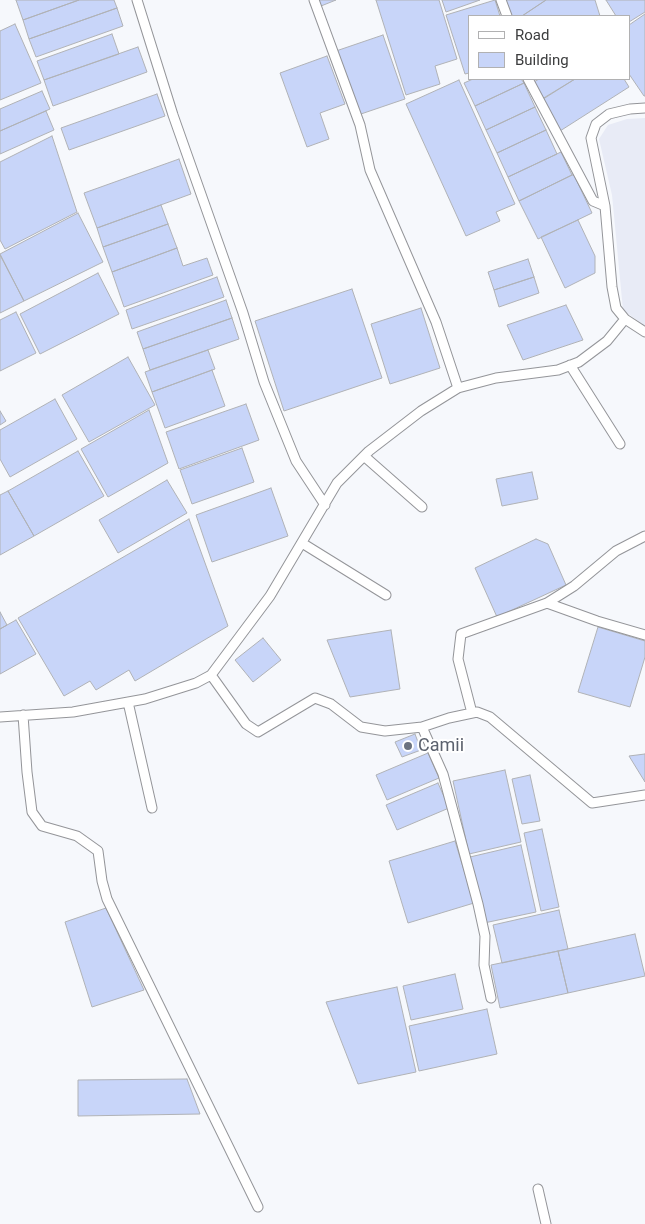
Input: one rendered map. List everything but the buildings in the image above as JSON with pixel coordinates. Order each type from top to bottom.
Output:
[{"type":"street","points":[[137,0],[173,114],[243,313],[264,382],[296,461],[325,505]]},
{"type":"street","points":[[314,0],[360,125],[370,170],[436,322],[458,388]]},
{"type":"street","points":[[501,0],[506,15]]},
{"type":"street","points":[[529,80],[592,201],[605,206]]},
{"type":"street","points":[[645,108],[609,114],[596,124],[591,138],[605,206],[612,287],[616,308],[625,319],[645,332]]},
{"type":"street","points":[[0,717],[73,712],[145,699],[196,683],[211,675],[270,596],[337,483],[364,456],[421,411],[458,388],[496,378],[558,370],[579,362],[607,341],[625,319]]},
{"type":"street","points":[[570,365],[620,444]]},
{"type":"street","points":[[364,456],[422,507]]},
{"type":"street","points":[[472,714],[458,659],[461,634],[547,603],[574,586],[616,551],[645,536]]},
{"type":"street","points":[[302,543],[386,595]]},
{"type":"street","points":[[547,603],[597,621],[645,635]]},
{"type":"street","points":[[211,675],[246,724],[258,732],[315,698],[331,704],[361,727],[385,731],[422,726],[477,712],[490,717],[592,803],[645,795]]},
{"type":"street","points":[[128,702],[152,808]]},
{"type":"street","points":[[23,715],[32,812],[42,826],[77,836],[98,851],[102,881],[107,899],[258,1207]]},
{"type":"street","points":[[422,726],[443,774],[478,904],[485,936],[484,965],[491,998]]},
{"type":"street","points":[[538,1189],[546,1224]]},
{"type":"shaded area","points":[[645,118],[645,326],[623,310],[612,195],[599,139],[608,125],[627,119]]},
{"type":"place","name":"Camii","points":[[408,746]]}]
